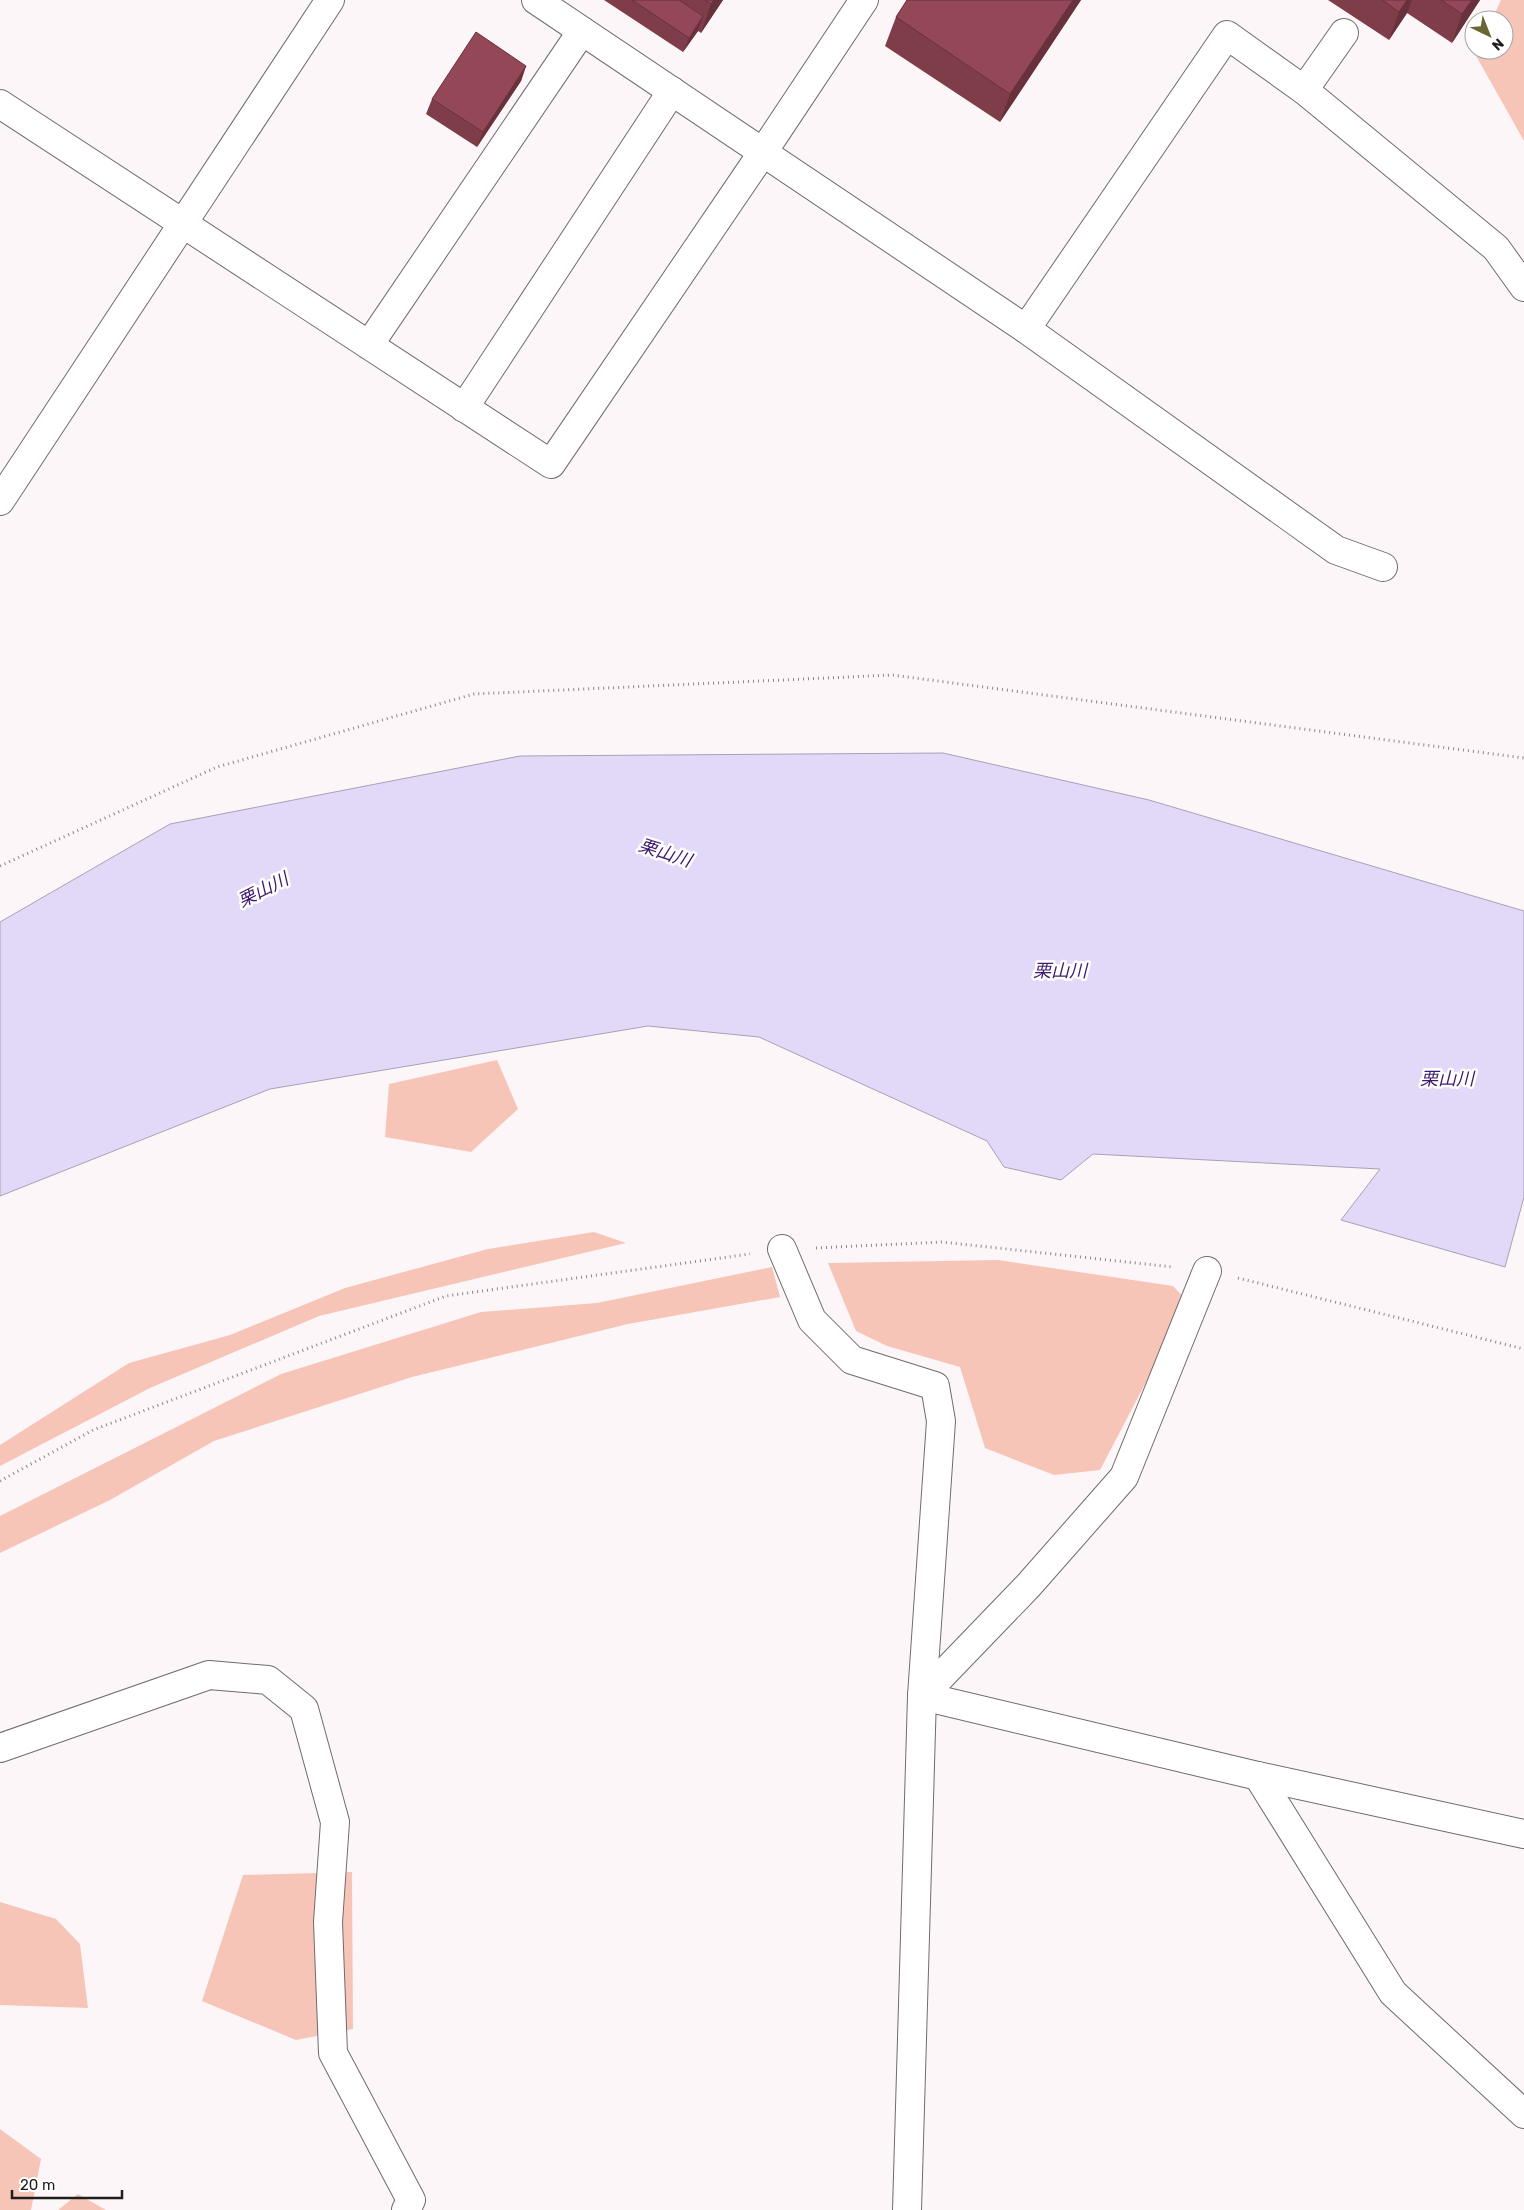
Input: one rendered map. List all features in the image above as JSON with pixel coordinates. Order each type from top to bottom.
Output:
[{"type":"street","points":[[0,501],[330,0]]},
{"type":"street","points":[[536,0],[1026,329],[1336,550],[1383,568]]},
{"type":"street","points":[[0,104],[551,464],[764,152],[864,0]]},
{"type":"street","points":[[369,345],[582,31]]},
{"type":"street","points":[[1304,90],[1344,33]]},
{"type":"street","points":[[1026,329],[1227,35],[1304,90],[1496,248],[1524,286]]},
{"type":"street","points":[[464,408],[672,91]]},
{"type":"street","points":[[782,1249],[812,1320],[852,1360],[935,1386],[941,1421],[922,1696],[907,2210]]},
{"type":"street","points":[[922,1696],[1028,1586],[1124,1477],[1208,1271]]},
{"type":"street","points":[[0,1748],[209,1675],[268,1680],[304,1709],[336,1822],[328,1922],[333,2053],[411,2200],[406,2210]]},
{"type":"street","points":[[922,1696],[1258,1776],[1524,1834]]},
{"type":"street","points":[[1258,1776],[1393,1993],[1524,2114]]},
{"type":"path","points":[[0,866],[217,768],[474,694],[892,675],[1524,758]]},
{"type":"path","points":[[0,1482],[93,1430],[446,1296],[782,1249],[942,1242],[1208,1271],[1524,1349]]},
{"type":"shaded area","points":[[1501,0],[1524,0],[1524,141],[1478,60],[1514,60],[1514,10],[1496,10]]},
{"type":"shaded area","points":[[497,1060],[518,1109],[471,1152],[385,1137],[389,1084]]},
{"type":"shaded area","points":[[594,1232],[626,1243],[319,1316],[150,1388],[0,1466],[0,1445],[129,1363],[230,1335],[345,1288],[488,1249]]},
{"type":"shaded area","points":[[998,1260],[1173,1286],[1188,1302],[1100,1470],[1054,1475],[985,1448],[960,1367],[887,1346],[856,1331],[828,1263]]},
{"type":"shaded area","points":[[772,1267],[780,1297],[628,1324],[412,1377],[214,1441],[110,1500],[0,1553],[0,1516],[281,1374],[481,1312],[597,1303]]},
{"type":"shaded area","points":[[352,1872],[353,2029],[296,2040],[202,2001],[243,1875]]},
{"type":"shaded area","points":[[0,1902],[56,1919],[80,1944],[88,2008],[0,2005]]},
{"type":"shaded area","points":[[0,2129],[41,2159],[31,2210],[0,2210]]},
{"type":"shaded area","points":[[78,2194],[106,2210],[58,2210]]},
{"type":"water","name":"栗山川","points":[[943,753],[1149,800],[1524,911],[1524,1197],[1505,1267],[1341,1220],[1380,1169],[1093,1154],[1061,1180],[1004,1167],[987,1141],[759,1037],[648,1026],[270,1089],[0,1196],[0,922],[170,824],[520,756]]},
{"type":"building","points":[[632,0],[679,0],[703,16],[689,38]]},
{"type":"building","points":[[705,0],[714,0],[711,4]]},
{"type":"building","points":[[907,0],[1073,0],[1010,94],[896,17]]},
{"type":"building","points":[[1382,0],[1407,0],[1399,12]]},
{"type":"building","points":[[1441,0],[1472,0],[1462,14]]},
{"type":"building","points":[[476,32],[526,66],[483,132],[432,99]]}]
